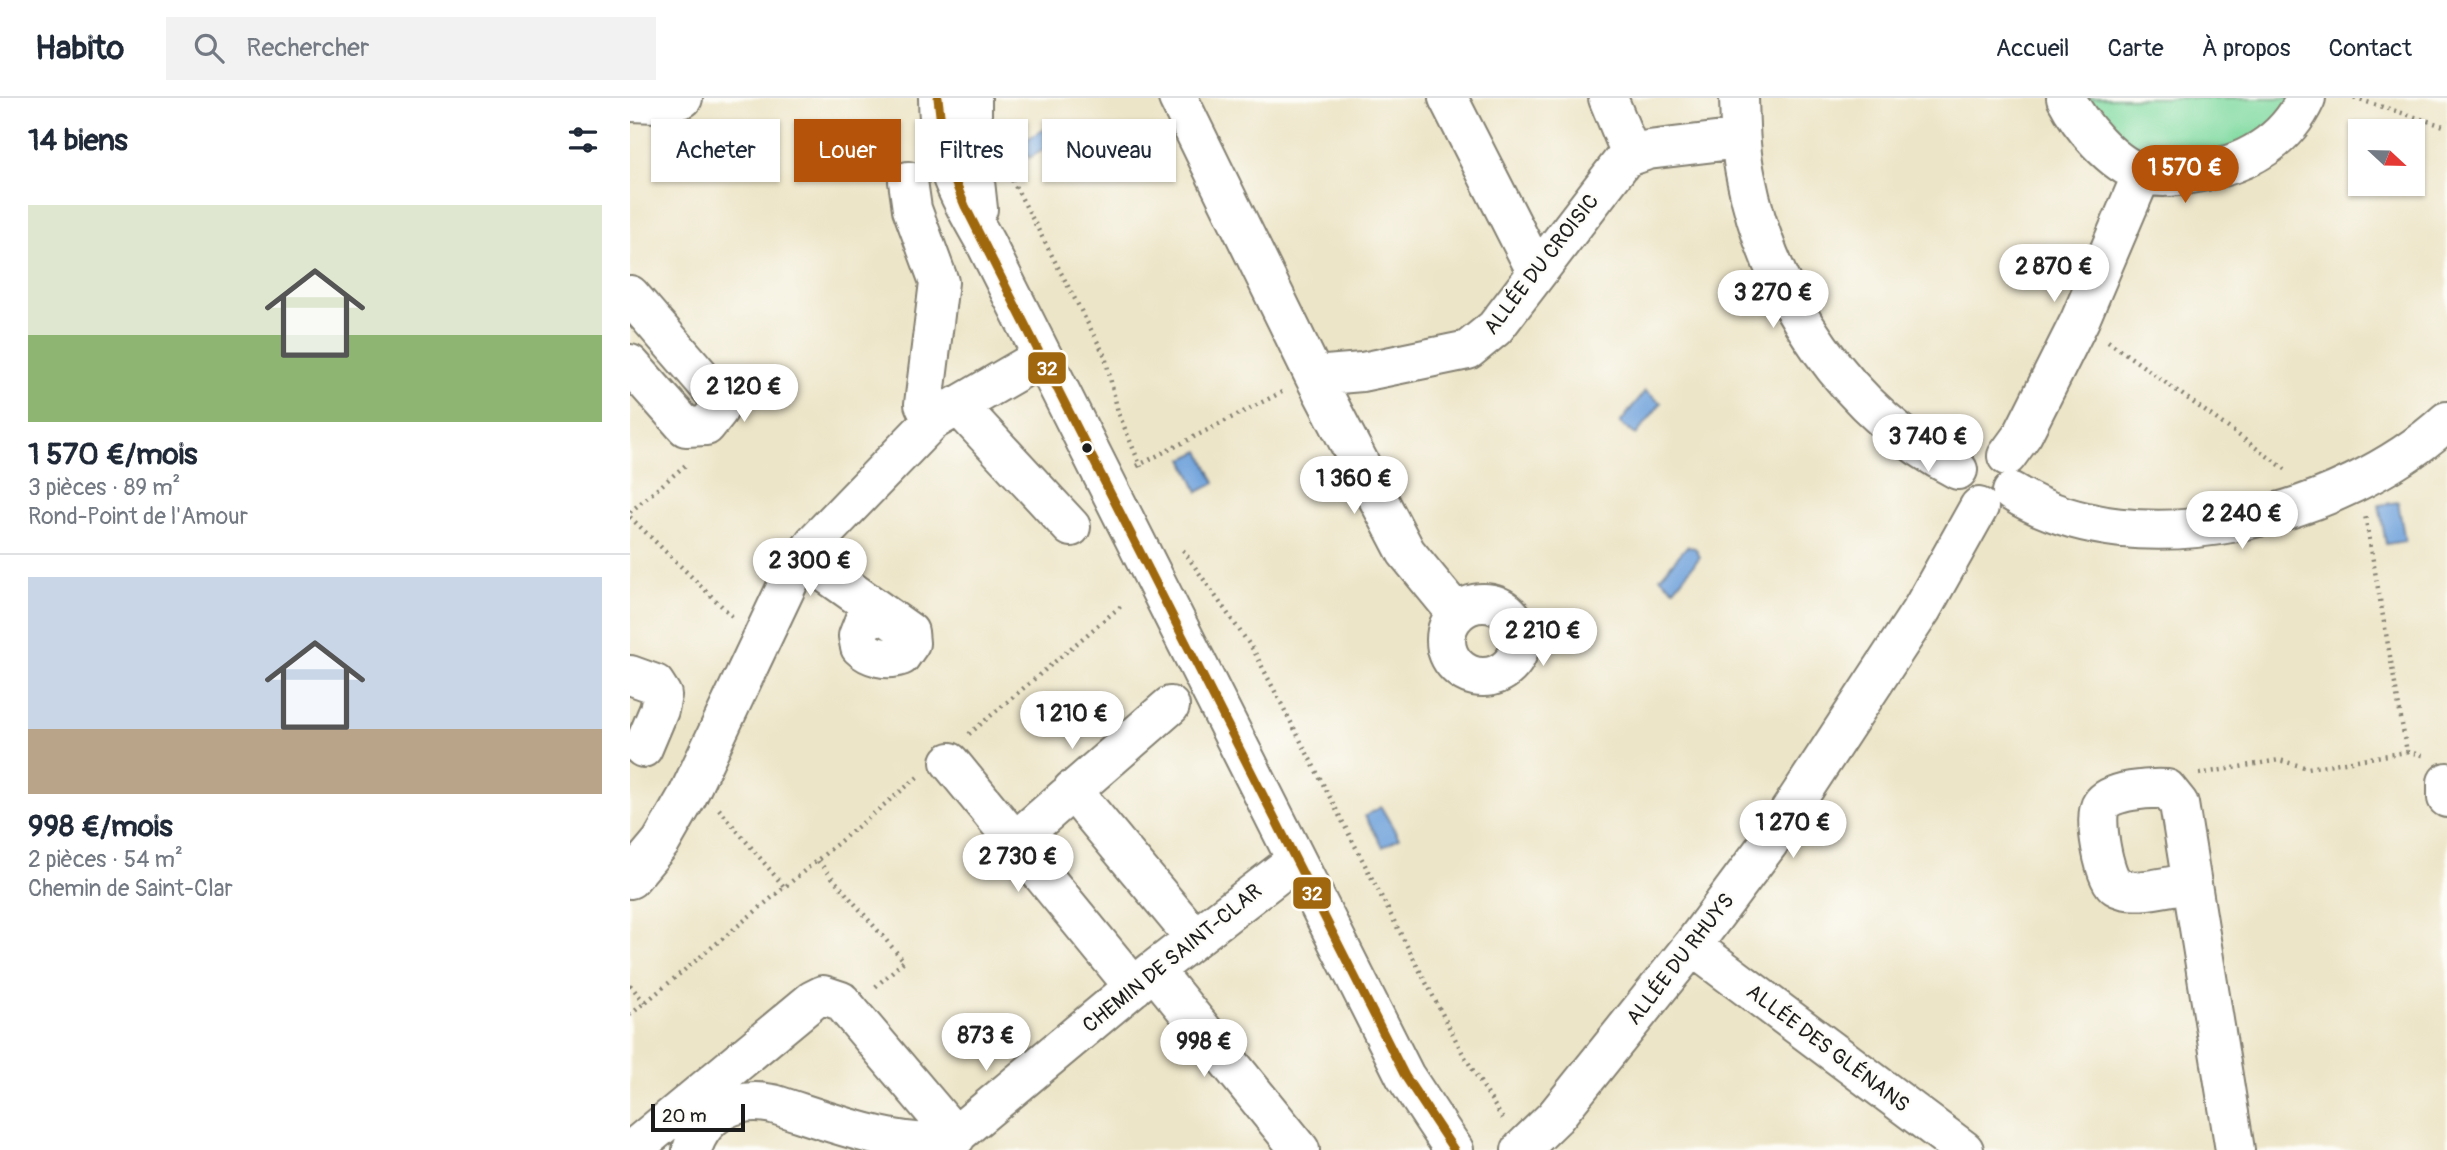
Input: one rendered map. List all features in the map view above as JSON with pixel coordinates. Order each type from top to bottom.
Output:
[{"type":"street","points":[[630,102],[658,103],[683,98]]},
{"type":"street","points":[[938,98],[943,156],[956,190],[985,242],[1405,1076],[1454,1150]]},
{"type":"street","points":[[972,98],[975,187],[985,242]]},
{"type":"street","points":[[1178,98],[1314,376],[1406,552],[1457,614]]},
{"type":"street","points":[[1448,98],[1536,271]]},
{"type":"street","points":[[1608,98],[1631,154],[1740,139]]},
{"type":"street","points":[[1738,98],[1746,178],[1761,233],[1777,276],[1814,341],[1850,385],[1884,419],[1927,453],[1958,470]]},
{"type":"street","points":[[2066,98],[2074,114],[2106,148],[2142,174],[2174,177],[2234,164],[2261,150],[2286,130],[2306,98]]},
{"type":"street","name":"ALLÉE DU CROISIC","points":[[1314,376],[1362,372],[1468,350],[1495,328],[1619,162],[1631,154]]},
{"type":"street","name":"ALLÉE DU RHUYS","points":[[1515,1140],[1555,1117],[1692,946],[1768,844],[1848,726],[1999,485],[2080,320],[2142,174]]},
{"type":"street","points":[[908,181],[912,209],[939,276],[924,404],[945,413],[1071,527]]},
{"type":"street","points":[[630,295],[718,400],[714,420],[696,429],[678,421],[630,364]]},
{"type":"street","points":[[630,879],[661,842],[691,787],[803,557],[945,413],[1042,357]]},
{"type":"street","points":[[1999,485],[2038,507],[2074,518],[2129,527],[2200,527],[2249,520],[2291,510],[2339,492],[2397,460],[2447,421]]},
{"type":"street","points":[[1978,449],[1993,449],[1999,485],[1966,499],[1958,486],[1958,470],[1965,457],[1978,449]]},
{"type":"street","points":[[803,557],[870,605]]},
{"type":"street","points":[[630,675],[655,684],[662,695],[659,710],[636,743],[691,787]]},
{"type":"street","points":[[1014,842],[1171,706]]},
{"type":"street","points":[[948,756],[1014,842],[1144,978],[1300,1150]]},
{"type":"street","points":[[2447,782],[2447,798]]},
{"type":"street","points":[[630,845],[691,787]]},
{"type":"street","points":[[2190,883],[2134,890],[2117,887],[2108,878],[2098,818],[2100,805],[2109,796],[2167,789],[2179,804],[2235,1150]]},
{"type":"street","points":[[1072,790],[1194,937]]},
{"type":"street","name":"CHEMIN DE SAINT-CLAR","points":[[915,1146],[1297,862]]},
{"type":"street","name":"ALLÉE DES GLÉNANS","points":[[1692,946],[1964,1150]]},
{"type":"street","points":[[632,1150],[813,1000],[823,995],[833,996],[849,1010],[915,1146]]},
{"type":"street","points":[[692,1150],[697,1136],[708,1121],[724,1108],[753,1101],[773,1104],[915,1146]]},
{"type":"path","points":[[2354,98],[2447,127]]},
{"type":"path","points":[[1013,182],[1105,356],[1118,412],[1146,476]]},
{"type":"path","points":[[2080,320],[2293,475],[2313,479],[2363,505],[2407,752],[2308,768],[2279,760],[2186,776],[2167,789]]},
{"type":"path","points":[[1129,470],[1314,376]]},
{"type":"path","points":[[696,429],[694,458],[630,514],[759,643]]},
{"type":"path","points":[[1182,549],[1254,651],[1462,1052],[1515,1140]]},
{"type":"path","points":[[630,1015],[948,756],[1121,606]]},
{"type":"path","points":[[691,787],[786,889]]},
{"type":"path","points":[[818,861],[904,961],[849,1010]]},
{"type":"path","points":[[630,985],[645,1003]]},
{"type":"green space","points":[[2078,98],[2295,98],[2255,142],[2148,164]]},
{"type":"water","points":[[1042,131],[1042,151],[1029,158],[1028,156],[1028,139]]},
{"type":"water","points":[[1645,391],[1661,403],[1636,435],[1620,423]]},
{"type":"water","points":[[1200,451],[1215,483],[1198,492],[1183,459]]},
{"type":"water","points":[[2398,502],[2405,541],[2386,544],[2379,505]]},
{"type":"water","points":[[1687,546],[1695,548],[1700,557],[1674,589],[1660,577]]},
{"type":"water","points":[[1381,807],[1399,838],[1383,847],[1365,816]]},
{"type":"transit line","name":"32","points":[[938,98],[945,157],[965,206],[1405,1076],[1454,1150]]}]
